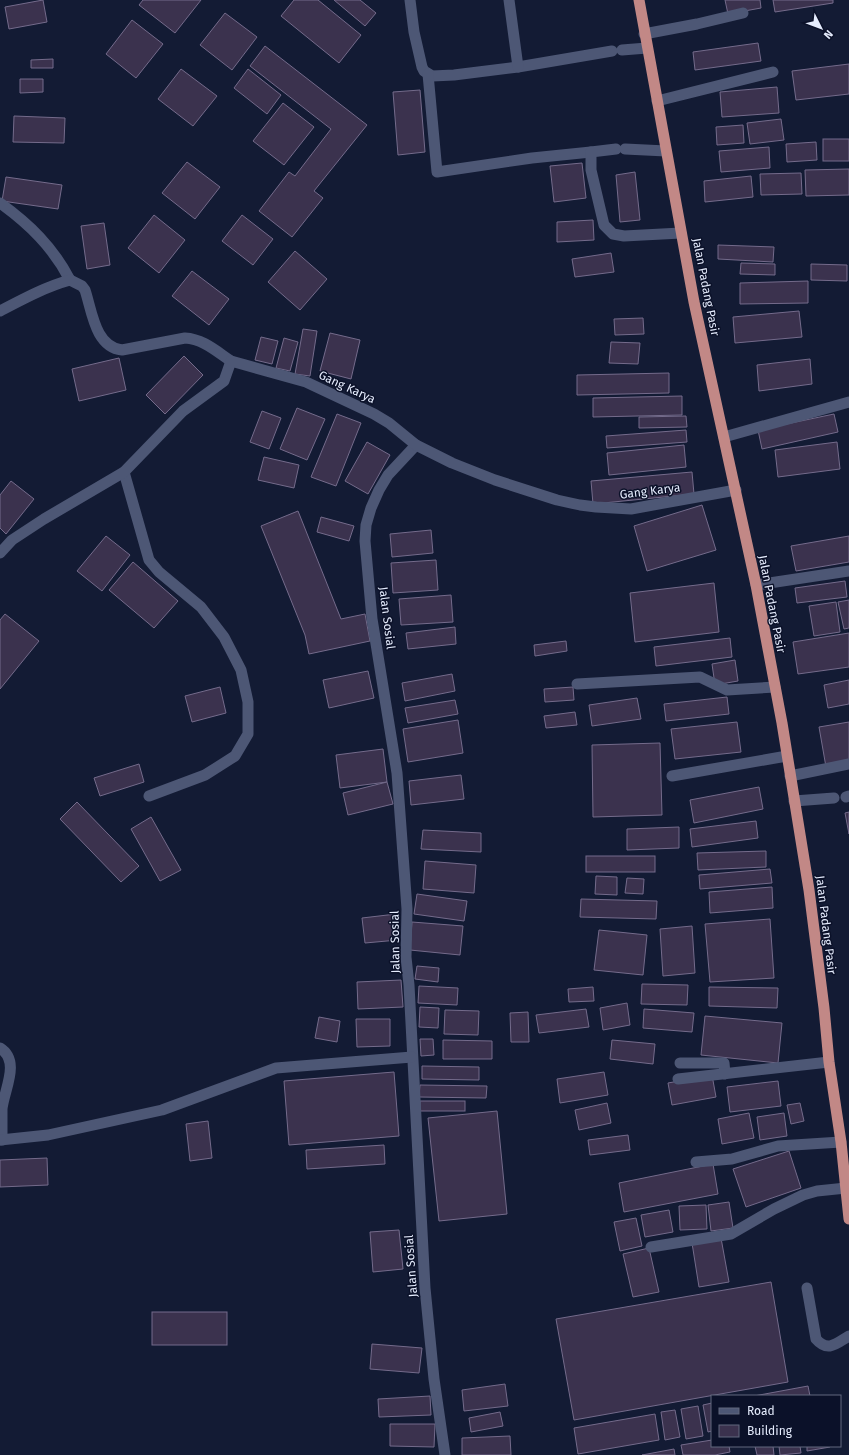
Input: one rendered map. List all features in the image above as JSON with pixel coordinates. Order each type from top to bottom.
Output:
[{"type":"highway","name":"Jalan Padang Pasir","points":[[639,0],[694,302],[756,586],[787,756],[809,890],[824,1008],[828,1062],[840,1142],[849,1219]]},
{"type":"street","points":[[410,0],[414,32],[420,60],[422,67],[428,74],[438,172],[532,158],[620,149],[666,151]]},
{"type":"street","points":[[509,0],[518,67]]},
{"type":"street","points":[[644,34],[698,24],[743,13]]},
{"type":"street","points":[[428,74],[436,76],[454,75],[647,48]]},
{"type":"street","points":[[657,101],[773,72]]},
{"type":"street","points":[[591,152],[591,170],[604,225],[613,234],[624,236],[681,233]]},
{"type":"street","points":[[0,203],[39,236],[60,261],[70,280],[54,284],[34,292],[0,311]]},
{"type":"street","name":"Gang Karya","points":[[70,280],[82,286],[85,290],[100,337],[112,348],[122,350],[185,338],[200,341],[231,361],[298,379],[356,404],[389,423],[416,445],[452,463],[495,480],[557,500],[580,505],[631,509],[736,490]]},
{"type":"street","points":[[0,553],[12,540],[44,519],[124,472],[183,411],[224,381],[231,361]]},
{"type":"street","points":[[724,437],[849,402]]},
{"type":"street","name":"Jalan Sosial","points":[[416,445],[388,475],[379,490],[369,514],[366,525],[365,541],[372,619],[397,773],[407,909],[406,957],[409,985],[425,1288],[434,1379],[445,1455]]},
{"type":"street","points":[[124,472],[149,560],[159,572],[201,607],[224,637],[241,670],[248,702],[248,734],[235,756],[205,775],[149,796]]},
{"type":"street","points":[[756,586],[849,571]]},
{"type":"street","points":[[577,684],[700,677],[727,690],[775,687]]},
{"type":"street","points":[[672,776],[787,756]]},
{"type":"street","points":[[790,776],[849,764]]},
{"type":"street","points":[[794,801],[834,798]]},
{"type":"street","points":[[0,1048],[7,1054],[10,1060],[10,1070],[2,1108],[1,1140],[48,1135],[162,1110],[276,1068],[412,1056]]},
{"type":"street","points":[[678,1079],[828,1062]]},
{"type":"street","points":[[680,1063],[724,1063],[725,1074]]},
{"type":"street","points":[[696,1162],[732,1159],[778,1146],[840,1142]]},
{"type":"street","points":[[651,1247],[730,1234],[774,1209],[803,1195],[817,1191],[846,1188]]},
{"type":"street","points":[[807,1288],[816,1339],[821,1345],[826,1347],[831,1346],[849,1336]]},
{"type":"building","points":[[43,0],[47,22],[9,29],[5,7]]},
{"type":"building","points":[[143,0],[201,0],[175,33],[139,5]]},
{"type":"building","points":[[294,0],[318,0],[361,35],[339,63],[281,16]]},
{"type":"building","points":[[334,0],[360,0],[376,13],[365,26]]},
{"type":"building","points":[[725,0],[760,0],[761,8],[728,14]]},
{"type":"building","points":[[773,0],[833,0],[833,3],[775,12]]},
{"type":"building","points":[[225,13],[257,37],[232,70],[200,45]]},
{"type":"building","points":[[132,20],[163,44],[136,78],[106,54]]},
{"type":"building","points":[[758,43],[761,61],[695,70],[693,52]]},
{"type":"building","points":[[265,46],[367,125],[314,191],[323,198],[292,237],[259,211],[289,172],[295,176],[331,129],[250,66]]},
{"type":"building","points":[[53,59],[53,68],[31,68],[31,60]]},
{"type":"building","points":[[849,64],[849,94],[796,100],[792,71]]},
{"type":"building","points":[[181,69],[217,96],[193,126],[158,99]]},
{"type":"building","points":[[248,69],[281,95],[267,114],[234,88]]},
{"type":"building","points":[[20,79],[43,79],[43,92],[20,93]]},
{"type":"building","points":[[777,87],[779,113],[722,117],[720,92]]},
{"type":"building","points":[[420,90],[425,152],[398,155],[393,92]]},
{"type":"building","points":[[283,103],[314,127],[284,165],[253,141]]},
{"type":"building","points":[[14,116],[65,118],[64,143],[13,142]]},
{"type":"building","points":[[781,119],[784,140],[750,144],[747,123]]},
{"type":"building","points":[[743,125],[744,143],[717,145],[716,127]]},
{"type":"building","points":[[823,139],[849,139],[849,161],[823,161]]},
{"type":"building","points":[[816,142],[817,160],[787,162],[786,144]]},
{"type":"building","points":[[769,147],[770,168],[721,172],[719,151]]},
{"type":"building","points":[[187,162],[220,187],[195,219],[162,193]]},
{"type":"building","points":[[582,163],[586,198],[554,202],[550,166]]},
{"type":"building","points":[[849,169],[849,195],[806,196],[805,170]]},
{"type":"building","points":[[635,172],[640,220],[620,222],[616,175]]},
{"type":"building","points":[[801,173],[802,194],[761,195],[760,174]]},
{"type":"building","points":[[751,176],[753,197],[705,202],[704,181]]},
{"type":"building","points":[[6,177],[62,185],[58,209],[2,201]]},
{"type":"building","points":[[154,215],[185,240],[159,273],[128,248]]},
{"type":"building","points":[[242,215],[273,239],[253,265],[222,241]]},
{"type":"building","points":[[593,220],[594,240],[557,242],[557,222]]},
{"type":"building","points":[[104,223],[110,265],[87,269],[81,226]]},
{"type":"building","points":[[718,245],[774,247],[773,262],[718,259]]},
{"type":"building","points":[[295,251],[327,279],[300,310],[268,282]]},
{"type":"building","points":[[611,253],[614,272],[575,277],[572,259]]},
{"type":"building","points":[[741,263],[775,264],[775,275],[740,274]]},
{"type":"building","points":[[811,264],[847,265],[847,281],[811,280]]},
{"type":"building","points":[[192,271],[229,299],[209,325],[172,296]]},
{"type":"building","points":[[808,281],[808,303],[740,304],[740,283]]},
{"type":"building","points":[[799,311],[802,337],[735,343],[733,317]]},
{"type":"building","points":[[643,318],[644,334],[615,335],[614,319]]},
{"type":"building","points":[[303,329],[317,331],[310,376],[295,374]]},
{"type":"building","points":[[330,333],[360,340],[351,379],[320,371]]},
{"type":"building","points":[[261,337],[278,341],[272,364],[255,360]]},
{"type":"building","points":[[284,338],[298,342],[290,371],[276,368]]},
{"type":"building","points":[[611,342],[640,343],[638,364],[609,363]]},
{"type":"building","points":[[184,356],[203,375],[165,414],[146,395]]},
{"type":"building","points":[[119,358],[126,390],[79,401],[72,369]]},
{"type":"building","points":[[810,359],[812,384],[759,391],[757,365]]},
{"type":"building","points":[[669,373],[669,393],[577,395],[577,375]]},
{"type":"building","points":[[682,396],[682,415],[593,417],[593,398]]},
{"type":"building","points":[[297,408],[325,419],[307,460],[280,449]]},
{"type":"building","points":[[262,411],[281,418],[269,449],[250,442]]},
{"type":"building","points":[[337,414],[361,423],[336,486],[311,477]]},
{"type":"building","points":[[834,414],[838,432],[762,449],[758,430]]},
{"type":"building","points":[[686,416],[687,427],[639,428],[639,417]]},
{"type":"building","points":[[686,430],[687,442],[607,448],[606,436]]},
{"type":"building","points":[[367,442],[390,455],[368,494],[345,481]]},
{"type":"building","points":[[837,442],[840,469],[778,477],[775,450]]},
{"type":"building","points":[[684,445],[686,467],[609,475],[607,453]]},
{"type":"building","points":[[264,457],[299,465],[294,488],[258,480]]},
{"type":"building","points":[[692,472],[694,494],[593,504],[591,481]]},
{"type":"building","points":[[11,481],[34,499],[6,534],[0,528],[0,495]]},
{"type":"building","points":[[702,505],[716,550],[647,571],[634,526]]},
{"type":"building","points":[[298,511],[341,619],[365,614],[370,641],[309,654],[305,635],[261,526]]},
{"type":"building","points":[[321,517],[354,526],[349,541],[317,532]]},
{"type":"building","points":[[431,530],[433,553],[392,557],[390,534]]},
{"type":"building","points":[[106,536],[130,555],[102,591],[77,571]]},
{"type":"building","points":[[849,536],[849,562],[796,571],[791,546]]},
{"type":"building","points":[[436,560],[438,590],[393,593],[391,563]]},
{"type":"building","points":[[133,562],[178,601],[154,628],[109,590]]},
{"type":"building","points":[[845,581],[847,597],[797,603],[795,588]]},
{"type":"building","points":[[714,583],[719,632],[635,642],[630,593]]},
{"type":"building","points":[[451,595],[453,622],[401,625],[399,599]]},
{"type":"building","points":[[849,600],[849,628],[844,629],[838,602]]},
{"type":"building","points":[[836,602],[840,632],[814,636],[809,606]]},
{"type":"building","points":[[5,614],[39,641],[0,689],[0,620]]},
{"type":"building","points":[[455,627],[456,644],[408,649],[406,633]]},
{"type":"building","points":[[849,633],[849,667],[798,674],[793,642]]},
{"type":"building","points":[[730,638],[732,657],[656,666],[654,647]]},
{"type":"building","points":[[566,641],[567,651],[535,656],[534,645]]},
{"type":"building","points":[[735,660],[738,681],[715,685],[712,664]]},
{"type":"building","points":[[368,671],[374,698],[329,708],[323,680]]},
{"type":"building","points":[[452,674],[455,691],[405,701],[402,683]]},
{"type":"building","points":[[849,680],[849,704],[828,708],[824,685]]},
{"type":"building","points":[[220,687],[226,713],[192,722],[185,696]]},
{"type":"building","points":[[573,687],[574,700],[545,702],[544,689]]},
{"type":"building","points":[[727,697],[729,714],[666,721],[664,704]]},
{"type":"building","points":[[637,698],[641,719],[592,726],[589,705]]},
{"type":"building","points":[[455,700],[458,714],[408,723],[405,708]]},
{"type":"building","points":[[575,712],[577,725],[546,728],[544,716]]},
{"type":"building","points":[[458,720],[463,753],[408,762],[403,729]]},
{"type":"building","points":[[737,722],[741,752],[675,759],[671,729]]},
{"type":"building","points":[[849,722],[849,763],[826,767],[819,727]]},
{"type":"building","points":[[660,743],[662,815],[593,817],[592,745]]},
{"type":"building","points":[[383,749],[387,782],[340,788],[336,755]]},
{"type":"building","points":[[139,764],[144,782],[100,796],[94,778]]},
{"type":"building","points":[[461,775],[464,799],[411,805],[409,781]]},
{"type":"building","points":[[387,782],[393,804],[348,815],[343,793]]},
{"type":"building","points":[[759,787],[763,809],[694,823],[690,800]]},
{"type":"building","points":[[77,802],[139,866],[121,882],[60,819]]},
{"type":"building","points":[[849,812],[849,834],[845,813]]},
{"type":"building","points":[[151,817],[181,870],[160,881],[131,829]]},
{"type":"building","points":[[756,821],[758,838],[692,847],[690,829]]},
{"type":"building","points":[[679,827],[679,848],[627,850],[627,829]]},
{"type":"building","points":[[423,830],[481,833],[481,852],[421,849]]},
{"type":"building","points":[[766,851],[766,867],[698,870],[697,853]]},
{"type":"building","points":[[586,856],[655,856],[655,872],[586,872]]},
{"type":"building","points":[[425,861],[476,865],[474,893],[423,889]]},
{"type":"building","points":[[770,869],[772,883],[700,889],[699,875]]},
{"type":"building","points":[[596,876],[617,877],[617,895],[595,894]]},
{"type":"building","points":[[627,878],[644,879],[643,894],[625,893]]},
{"type":"building","points":[[772,887],[773,908],[710,913],[709,892]]},
{"type":"building","points":[[417,894],[467,901],[464,921],[414,914]]},
{"type":"building","points":[[581,899],[657,901],[656,919],[580,917]]},
{"type":"building","points":[[396,914],[398,940],[365,943],[362,918]]},
{"type":"building","points":[[770,919],[774,978],[710,982],[705,924]]},
{"type":"building","points":[[412,922],[463,926],[460,955],[410,950]]},
{"type":"building","points":[[692,926],[695,973],[663,976],[660,929]]},
{"type":"building","points":[[599,930],[647,935],[643,975],[594,970]]},
{"type":"building","points":[[417,966],[439,968],[438,982],[415,979]]},
{"type":"building","points":[[401,980],[403,1007],[358,1009],[357,982]]},
{"type":"building","points":[[642,984],[688,985],[687,1005],[641,1004]]},
{"type":"building","points":[[419,986],[458,988],[457,1005],[418,1003]]},
{"type":"building","points":[[593,987],[594,1001],[569,1002],[568,989]]},
{"type":"building","points":[[709,987],[778,988],[777,1008],[709,1006]]},
{"type":"building","points":[[627,1003],[630,1025],[603,1030],[600,1008]]},
{"type":"building","points":[[420,1007],[439,1008],[438,1028],[419,1027]]},
{"type":"building","points":[[586,1009],[589,1027],[539,1033],[536,1015]]},
{"type":"building","points":[[644,1009],[694,1013],[692,1032],[643,1028]]},
{"type":"building","points":[[445,1010],[479,1011],[478,1035],[444,1034]]},
{"type":"building","points":[[528,1012],[529,1042],[511,1042],[510,1013]]},
{"type":"building","points":[[705,1016],[782,1023],[778,1063],[701,1055]]},
{"type":"building","points":[[319,1017],[340,1021],[337,1042],[315,1038]]},
{"type":"building","points":[[356,1019],[390,1019],[390,1046],[357,1047]]},
{"type":"building","points":[[420,1039],[433,1039],[434,1055],[421,1056]]},
{"type":"building","points":[[443,1040],[492,1041],[492,1059],[443,1059]]},
{"type":"building","points":[[612,1040],[655,1044],[653,1064],[610,1059]]},
{"type":"building","points":[[422,1066],[479,1067],[479,1080],[422,1079]]},
{"type":"building","points":[[394,1072],[399,1136],[289,1145],[284,1081]]},
{"type":"building","points":[[604,1072],[608,1095],[560,1103],[557,1079]]},
{"type":"building","points":[[712,1075],[716,1097],[672,1105],[668,1083]]},
{"type":"building","points":[[778,1081],[781,1106],[730,1112],[727,1087]]},
{"type":"building","points":[[420,1085],[487,1086],[486,1098],[419,1097]]},
{"type":"building","points":[[420,1101],[465,1101],[465,1111],[420,1111]]},
{"type":"building","points":[[607,1103],[611,1123],[579,1130],[575,1110]]},
{"type":"building","points":[[800,1103],[804,1121],[791,1124],[787,1105]]},
{"type":"building","points":[[497,1111],[507,1214],[439,1221],[428,1118]]},
{"type":"building","points":[[749,1113],[754,1138],[722,1144],[718,1119]]},
{"type":"building","points":[[784,1113],[787,1136],[760,1140],[757,1117]]},
{"type":"building","points":[[208,1121],[212,1158],[190,1161],[186,1124]]},
{"type":"building","points":[[628,1135],[630,1150],[590,1155],[588,1140]]},
{"type":"building","points":[[384,1145],[385,1164],[307,1169],[306,1150]]},
{"type":"building","points":[[789,1151],[801,1188],[746,1207],[733,1169]]},
{"type":"building","points":[[47,1158],[48,1185],[0,1187],[0,1160]]},
{"type":"building","points":[[713,1164],[718,1194],[624,1212],[619,1183]]},
{"type":"building","points":[[729,1202],[733,1228],[711,1231],[708,1205]]},
{"type":"building","points":[[706,1205],[707,1229],[680,1230],[679,1206]]},
{"type":"building","points":[[669,1210],[673,1232],[645,1237],[641,1215]]},
{"type":"building","points":[[636,1218],[642,1246],[620,1251],[614,1222]]},
{"type":"building","points":[[399,1230],[403,1269],[373,1272],[370,1232]]},
{"type":"building","points":[[721,1238],[729,1282],[699,1287],[692,1243]]},
{"type":"building","points":[[649,1248],[659,1292],[633,1297],[623,1254]]},
{"type":"building","points":[[771,1282],[788,1382],[574,1420],[556,1319]]},
{"type":"building","points":[[152,1312],[227,1312],[227,1345],[152,1345]]},
{"type":"building","points":[[372,1344],[422,1348],[419,1373],[370,1369]]},
{"type":"building","points":[[505,1384],[508,1406],[464,1411],[462,1390]]},
{"type":"building","points":[[808,1386],[810,1395],[759,1395]]},
{"type":"building","points":[[430,1396],[431,1415],[379,1417],[378,1399]]},
{"type":"building","points":[[711,1403],[711,1431],[708,1432],[703,1405]]},
{"type":"building","points":[[698,1406],[703,1436],[686,1439],[681,1409]]},
{"type":"building","points":[[675,1410],[680,1437],[665,1440],[661,1412]]},
{"type":"building","points":[[500,1412],[503,1426],[471,1432],[469,1418]]},
{"type":"building","points":[[655,1414],[659,1440],[578,1454],[574,1428]]},
{"type":"building","points":[[390,1424],[435,1424],[434,1447],[390,1446]]},
{"type":"building","points":[[510,1436],[511,1455],[462,1455],[462,1438]]},
{"type":"building","points":[[711,1440],[711,1447],[729,1447],[730,1452],[715,1455],[683,1455],[681,1445]]},
{"type":"building","points":[[755,1447],[773,1447],[774,1455],[757,1455]]},
{"type":"building","points":[[779,1447],[800,1447],[801,1453],[780,1455]]},
{"type":"building","points":[[807,1447],[830,1447],[807,1451]]},
{"type":"building","points":[[674,1449],[675,1455],[642,1455]]}]
